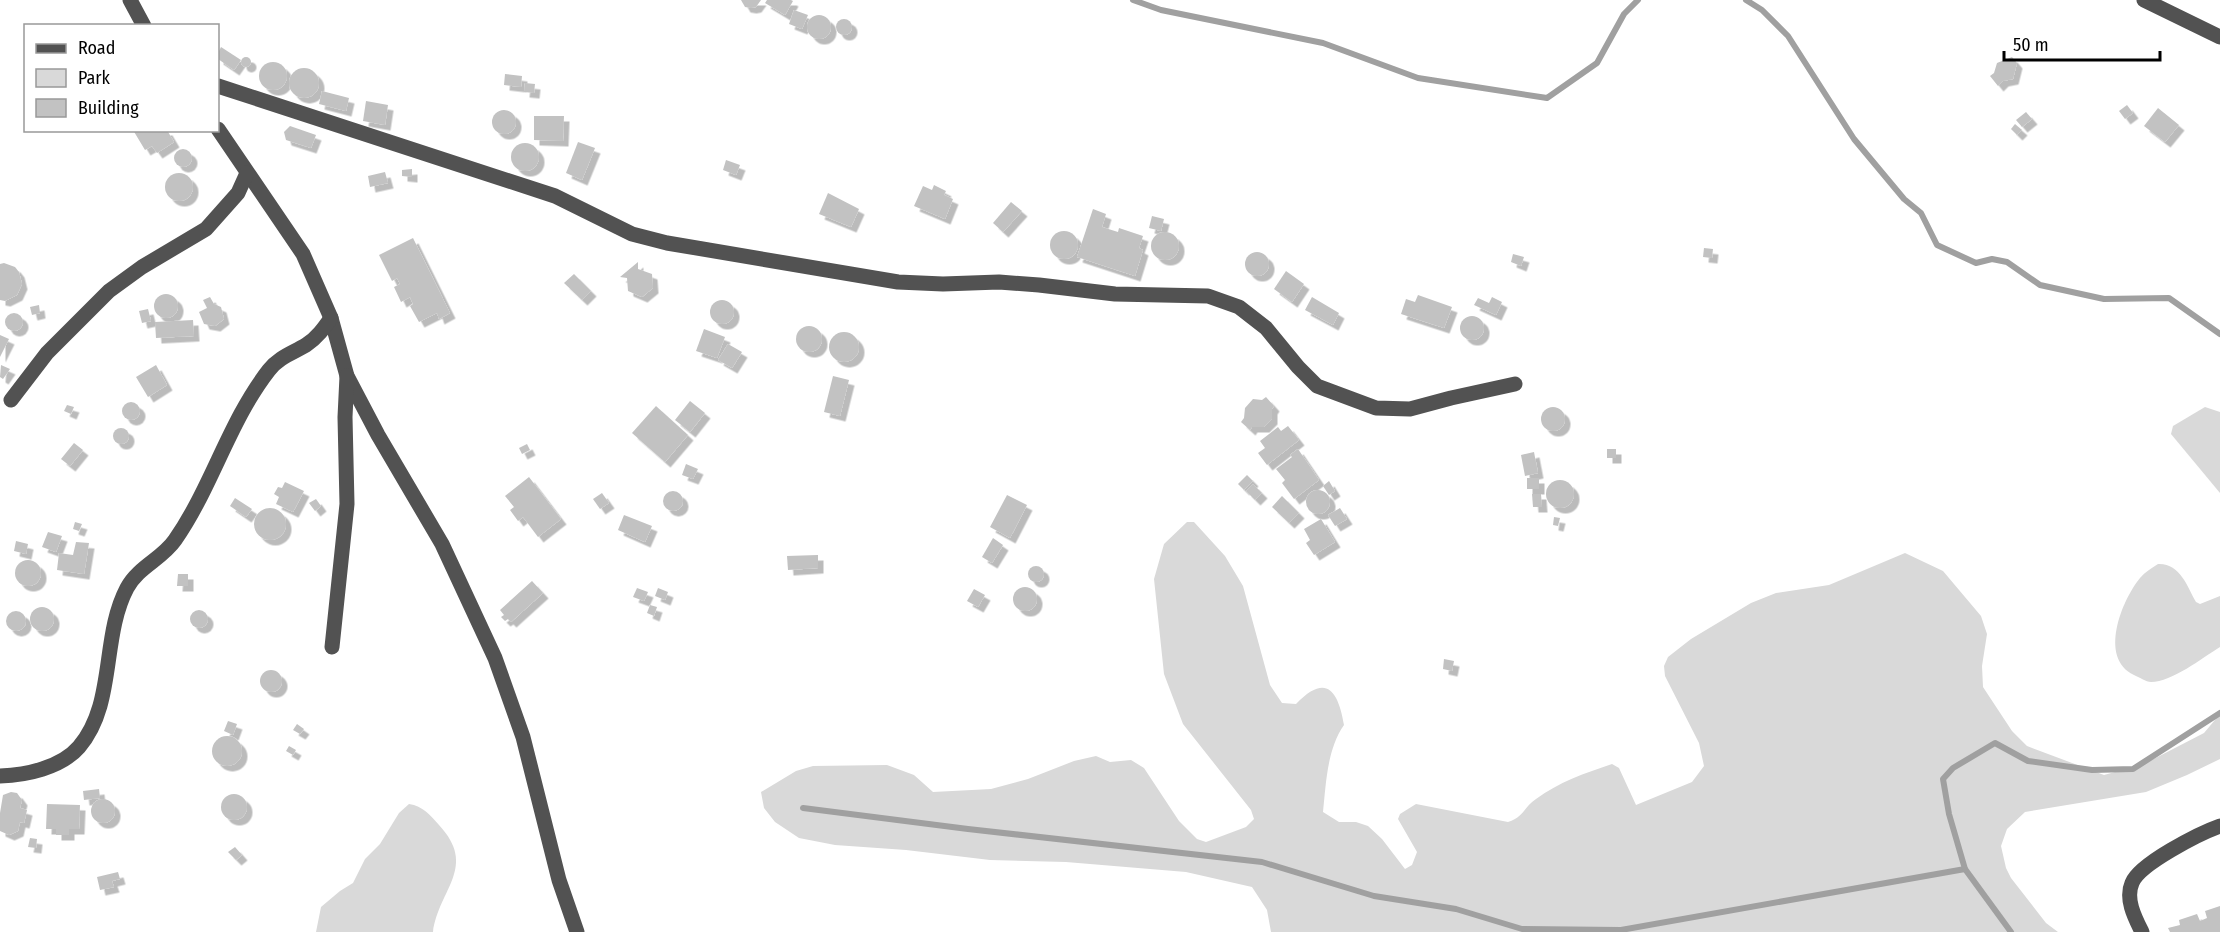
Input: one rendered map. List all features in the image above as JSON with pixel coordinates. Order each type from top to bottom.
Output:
[{"type":"street","points":[[130,0],[143,24]]},
{"type":"street","points":[[2144,0],[2220,37]]},
{"type":"street","points":[[219,86],[555,196],[632,234],[667,243],[898,282],[943,284],[999,282],[1115,294],[1208,296],[1239,307],[1266,328],[1317,386],[1376,408],[1410,409],[1515,384]]},
{"type":"street","points":[[219,131],[303,254],[331,318],[347,376],[378,435],[442,544],[495,657],[523,737],[559,880],[577,932]]},
{"type":"street","points":[[11,400],[47,354],[109,291],[142,267],[206,229],[238,193],[247,173]]},
{"type":"street","points":[[0,776],[22,776],[60,761],[77,750],[87,736],[99,707],[119,606],[127,588],[135,576],[164,553],[174,541],[197,503],[242,414],[269,369],[279,360],[315,338],[331,318]]},
{"type":"street","points":[[333,647],[347,504],[345,417],[347,376]]},
{"type":"street","points":[[2142,932],[2129,896],[2132,882],[2144,869],[2165,854],[2189,839],[2220,825]]},
{"type":"green space","points":[[2205,407],[2220,412],[2220,493],[2171,434],[2173,426]]},
{"type":"green space","points":[[1187,522],[1194,522],[1225,556],[1243,586],[1270,685],[1282,703],[1296,704],[1315,689],[1323,688],[1334,695],[1338,703],[1344,725],[1338,734],[1331,756],[1326,778],[1323,812],[1339,822],[1356,822],[1368,826],[1382,839],[1405,869],[1412,865],[1417,852],[1398,819],[1400,814],[1416,804],[1508,822],[1517,818],[1532,802],[1545,793],[1563,783],[1612,764],[1619,768],[1636,805],[1692,782],[1704,766],[1699,743],[1665,676],[1664,666],[1668,657],[1691,639],[1751,603],[1776,593],[1829,585],[1905,553],[1943,571],[1981,616],[1987,634],[1982,666],[1983,687],[2012,731],[2027,746],[2104,775],[2144,764],[2204,733],[2220,714],[2220,759],[2146,792],[2025,812],[2007,829],[2001,846],[2006,868],[2011,878],[2046,923],[2058,932],[1271,932],[1267,910],[1252,887],[1186,872],[1066,862],[990,860],[906,850],[835,845],[799,838],[775,822],[764,808],[761,792],[796,771],[813,766],[887,765],[914,775],[933,792],[991,789],[1028,779],[1074,761],[1096,756],[1110,762],[1131,760],[1144,768],[1179,821],[1197,839],[1206,842],[1246,827],[1254,819],[1251,810],[1183,724],[1164,674],[1154,579],[1164,544]]},
{"type":"green space","points":[[2158,564],[2172,567],[2177,571],[2196,602],[2200,604],[2220,596],[2220,647],[2177,674],[2151,682],[2134,675],[2123,667],[2117,656],[2115,643],[2126,600],[2140,578]]},
{"type":"green space","points":[[409,804],[422,809],[439,825],[450,840],[455,853],[456,866],[453,878],[433,932],[316,932],[321,907],[353,883],[365,859],[380,844],[399,813]]},
{"type":"building","points":[[741,0],[761,0],[756,7],[751,8],[745,7]]},
{"type":"building","points":[[767,0],[793,1],[785,15],[765,3]]},
{"type":"building","points":[[794,10],[808,15],[802,29],[789,24]]},
{"type":"building","points":[[814,15],[824,15],[831,22],[831,32],[824,39],[814,39],[807,32],[807,22]]},
{"type":"building","points":[[844,19],[850,21],[852,27],[850,33],[844,35],[838,33],[836,27],[838,21]]},
{"type":"building","points":[[221,47],[241,60],[234,70],[219,60]]},
{"type":"building","points":[[246,57],[250,58],[250,66],[246,67],[242,66],[241,62],[242,58]]},
{"type":"building","points":[[2012,57],[2017,63],[2013,79],[2003,81],[1998,86],[1990,76],[1994,73],[1997,63]]},
{"type":"building","points":[[273,62],[283,66],[287,76],[283,86],[273,90],[263,86],[259,76],[263,66]]},
{"type":"building","points":[[304,68],[315,72],[319,83],[315,94],[304,98],[293,94],[289,83],[293,72]]},
{"type":"building","points":[[505,74],[522,76],[521,87],[504,85]]},
{"type":"building","points":[[525,83],[535,84],[534,93],[524,92]]},
{"type":"building","points":[[322,91],[349,98],[346,111],[319,104]]},
{"type":"building","points":[[366,101],[388,105],[385,125],[363,121]]},
{"type":"building","points":[[2127,105],[2133,113],[2125,119],[2119,111]]},
{"type":"building","points":[[2158,108],[2179,125],[2165,142],[2144,126]]},
{"type":"building","points":[[499,110],[509,110],[516,117],[516,127],[509,134],[499,134],[492,127],[492,117]]},
{"type":"building","points":[[2026,112],[2032,119],[2022,127],[2016,120]]},
{"type":"building","points":[[534,116],[564,116],[563,141],[534,140]]},
{"type":"building","points":[[2015,124],[2022,130],[2017,135],[2011,129]]},
{"type":"building","points":[[290,126],[316,135],[311,148],[286,140],[284,132]]},
{"type":"building","points":[[134,132],[168,132],[174,142],[157,153],[152,146],[145,150]]},
{"type":"building","points":[[578,142],[595,148],[582,180],[566,173]]},
{"type":"building","points":[[525,143],[535,147],[539,157],[535,167],[525,171],[515,167],[511,157],[515,147]]},
{"type":"building","points":[[183,149],[189,152],[192,158],[189,164],[183,167],[177,164],[174,158],[177,152]]},
{"type":"building","points":[[726,160],[740,165],[736,175],[723,170]]},
{"type":"building","points":[[412,169],[412,177],[402,176],[402,170]]},
{"type":"building","points":[[385,172],[388,183],[370,187],[368,176]]},
{"type":"building","points":[[179,173],[189,177],[193,187],[189,197],[179,201],[169,197],[165,187],[169,177]]},
{"type":"building","points":[[934,185],[946,191],[944,195],[953,199],[945,219],[914,206],[923,186],[932,190]]},
{"type":"building","points":[[828,193],[859,209],[851,227],[819,214]]},
{"type":"building","points":[[1011,202],[1022,211],[1003,232],[993,223]]},
{"type":"building","points":[[1093,209],[1106,214],[1102,227],[1118,232],[1119,228],[1143,236],[1139,248],[1143,250],[1135,276],[1077,257]]},
{"type":"building","points":[[1152,216],[1164,219],[1161,231],[1149,228]]},
{"type":"building","points":[[1064,231],[1074,235],[1078,245],[1074,255],[1064,259],[1054,255],[1050,245],[1054,235]]},
{"type":"building","points":[[1165,232],[1175,236],[1179,246],[1175,256],[1165,260],[1155,256],[1151,246],[1155,236]]},
{"type":"building","points":[[413,238],[450,313],[439,319],[437,313],[419,322],[410,306],[413,304],[410,297],[401,302],[394,287],[400,284],[397,278],[392,281],[379,255]]},
{"type":"building","points":[[1704,248],[1713,249],[1712,258],[1703,257]]},
{"type":"building","points":[[1257,252],[1262,253],[1268,259],[1268,269],[1262,275],[1257,276],[1252,275],[1246,269],[1245,264],[1246,259],[1252,253]]},
{"type":"building","points":[[1513,254],[1524,257],[1521,266],[1511,262]]},
{"type":"building","points":[[638,262],[638,269],[652,274],[653,288],[642,297],[628,291],[627,278],[620,277]]},
{"type":"building","points":[[0,264],[15,267],[22,284],[17,295],[5,301],[0,300]]},
{"type":"building","points":[[1286,271],[1304,284],[1292,302],[1274,289]]},
{"type":"building","points":[[574,274],[591,291],[582,300],[564,283]]},
{"type":"building","points":[[166,294],[175,297],[178,306],[175,315],[166,318],[157,315],[154,306],[157,297]]},
{"type":"building","points":[[1418,295],[1452,307],[1444,328],[1401,314],[1406,299],[1415,302]]},
{"type":"building","points":[[210,297],[214,304],[221,307],[224,319],[215,326],[204,324],[199,312],[207,308],[203,300]]},
{"type":"building","points":[[1312,297],[1339,313],[1333,325],[1305,310]]},
{"type":"building","points":[[1492,297],[1502,302],[1496,315],[1474,305],[1478,298],[1489,303]]},
{"type":"building","points":[[722,300],[731,303],[734,312],[731,321],[722,324],[713,321],[710,312],[713,303]]},
{"type":"building","points":[[39,305],[40,313],[32,315],[30,307]]},
{"type":"building","points":[[148,309],[151,321],[142,323],[139,311]]},
{"type":"building","points":[[14,313],[20,316],[23,322],[20,328],[14,331],[8,328],[5,322],[8,316]]},
{"type":"building","points":[[1472,316],[1477,317],[1483,323],[1483,333],[1477,339],[1472,340],[1467,339],[1461,333],[1460,328],[1461,323],[1467,317]]},
{"type":"building","points":[[193,320],[194,336],[156,338],[155,322]]},
{"type":"building","points":[[809,326],[818,330],[822,339],[818,348],[809,352],[800,348],[796,339],[800,330]]},
{"type":"building","points":[[704,329],[725,337],[717,358],[696,351]]},
{"type":"building","points":[[844,332],[855,336],[859,347],[855,358],[844,362],[833,358],[829,347],[833,336]]},
{"type":"building","points":[[0,335],[9,339],[0,357]]},
{"type":"building","points":[[728,344],[742,352],[732,368],[718,360]]},
{"type":"building","points":[[1,365],[10,369],[3,379],[0,377]]},
{"type":"building","points":[[156,365],[167,385],[148,397],[136,377]]},
{"type":"building","points":[[833,376],[849,380],[840,416],[824,412]]},
{"type":"building","points":[[1266,397],[1274,406],[1272,419],[1264,427],[1252,427],[1250,430],[1241,422],[1245,408],[1253,399],[1262,400]]},
{"type":"building","points":[[690,401],[705,413],[690,432],[675,420]]},
{"type":"building","points":[[131,402],[137,405],[140,411],[137,417],[131,420],[125,417],[122,411],[125,405]]},
{"type":"building","points":[[67,405],[74,407],[71,414],[64,411]]},
{"type":"building","points":[[656,406],[688,435],[665,462],[632,433]]},
{"type":"building","points":[[1553,407],[1558,408],[1564,414],[1564,424],[1558,430],[1553,431],[1548,430],[1542,424],[1541,419],[1542,414],[1548,408]]},
{"type":"building","points":[[1288,426],[1299,440],[1267,465],[1258,453],[1265,448],[1260,441],[1278,427],[1281,431]]},
{"type":"building","points":[[118,428],[124,428],[129,436],[127,442],[118,444],[113,439],[113,433]]},
{"type":"building","points":[[74,443],[83,450],[70,466],[61,459]]},
{"type":"building","points":[[527,444],[530,450],[522,454],[519,448]]},
{"type":"building","points":[[1298,449],[1319,480],[1294,499],[1282,483],[1285,480],[1276,469],[1292,457],[1290,455]]},
{"type":"building","points":[[1607,449],[1616,449],[1616,458],[1607,458]]},
{"type":"building","points":[[1534,452],[1538,473],[1525,476],[1521,455]]},
{"type":"building","points":[[686,464],[698,469],[693,479],[682,475]]},
{"type":"building","points":[[1247,475],[1253,481],[1244,490],[1238,484]]},
{"type":"building","points":[[529,477],[561,519],[538,537],[523,517],[518,521],[510,510],[514,507],[505,496]]},
{"type":"building","points":[[1527,478],[1539,478],[1539,489],[1527,489]]},
{"type":"building","points":[[1560,480],[1570,484],[1574,494],[1570,504],[1560,508],[1550,504],[1546,494],[1550,484]]},
{"type":"building","points":[[1329,481],[1335,491],[1329,495],[1323,486]]},
{"type":"building","points":[[285,482],[304,491],[293,512],[276,504],[279,497],[274,494],[278,487],[282,488]]},
{"type":"building","points":[[1253,484],[1262,493],[1255,500],[1246,491]]},
{"type":"building","points":[[1318,490],[1323,491],[1329,497],[1329,507],[1323,513],[1318,514],[1313,513],[1307,507],[1306,502],[1307,497],[1313,491]]},
{"type":"building","points":[[673,491],[680,494],[683,501],[680,508],[673,511],[666,508],[663,501],[666,494]]},
{"type":"building","points":[[602,493],[609,503],[600,509],[593,499]]},
{"type":"building","points":[[1532,494],[1541,494],[1542,507],[1533,507]]},
{"type":"building","points":[[1007,495],[1027,505],[1010,538],[990,527]]},
{"type":"building","points":[[1282,496],[1299,513],[1289,523],[1272,507]]},
{"type":"building","points":[[235,498],[252,509],[246,517],[230,506]]},
{"type":"building","points":[[316,499],[321,506],[315,511],[309,503]]},
{"type":"building","points":[[270,508],[281,513],[286,524],[281,535],[270,540],[259,535],[254,524],[259,513]]},
{"type":"building","points":[[1340,508],[1347,519],[1335,526],[1328,515]]},
{"type":"building","points":[[624,515],[652,526],[645,542],[618,530]]},
{"type":"building","points":[[1554,517],[1560,518],[1558,526],[1553,525]]},
{"type":"building","points":[[1321,519],[1335,542],[1314,555],[1306,543],[1310,540],[1304,529]]},
{"type":"building","points":[[75,522],[82,524],[79,531],[73,529]]},
{"type":"building","points":[[48,532],[62,536],[56,552],[42,547]]},
{"type":"building","points":[[993,538],[1003,545],[992,563],[982,557]]},
{"type":"building","points":[[16,541],[28,544],[26,554],[14,551]]},
{"type":"building","points":[[76,542],[89,543],[84,574],[57,570],[59,553],[73,555]]},
{"type":"building","points":[[818,555],[818,568],[788,570],[787,556]]},
{"type":"building","points":[[28,560],[37,564],[41,573],[37,582],[28,586],[19,582],[15,573],[19,564]]},
{"type":"building","points":[[1033,566],[1039,566],[1044,574],[1042,580],[1033,582],[1028,577],[1028,571]]},
{"type":"building","points":[[178,574],[188,574],[188,586],[177,586]]},
{"type":"building","points":[[532,581],[543,593],[511,622],[508,619],[505,621],[501,617],[504,615],[500,610]]},
{"type":"building","points":[[1025,587],[1030,588],[1036,594],[1036,604],[1030,610],[1025,611],[1020,610],[1014,604],[1013,599],[1014,594],[1020,588]]},
{"type":"building","points":[[637,588],[648,592],[644,601],[633,597]]},
{"type":"building","points":[[658,588],[668,592],[665,600],[655,596]]},
{"type":"building","points":[[974,589],[985,595],[978,607],[967,601]]},
{"type":"building","points":[[650,605],[657,607],[654,616],[647,613]]},
{"type":"building","points":[[42,607],[47,608],[53,614],[53,624],[47,630],[42,631],[37,630],[31,624],[30,619],[31,614],[37,608]]},
{"type":"building","points":[[195,610],[203,610],[208,615],[206,626],[195,628],[190,623],[190,615]]},
{"type":"building","points":[[16,611],[23,614],[26,621],[23,628],[16,631],[9,628],[6,621],[9,614]]},
{"type":"building","points":[[1444,659],[1454,661],[1452,671],[1443,669]]},
{"type":"building","points":[[271,670],[279,673],[282,681],[279,689],[271,692],[263,689],[260,681],[263,673]]},
{"type":"building","points":[[228,721],[237,724],[233,735],[224,731]]},
{"type":"building","points":[[297,724],[304,729],[300,734],[293,730]]},
{"type":"building","points":[[227,736],[237,741],[242,751],[237,761],[227,766],[217,761],[212,751],[217,741]]},
{"type":"building","points":[[289,746],[296,750],[293,755],[286,751]]},
{"type":"building","points":[[99,789],[100,798],[84,800],[83,791]]},
{"type":"building","points":[[11,792],[17,793],[22,800],[20,808],[27,810],[24,823],[20,822],[18,831],[9,835],[0,831],[0,813],[3,795]]},
{"type":"building","points":[[234,794],[243,798],[247,807],[243,816],[234,820],[225,816],[221,807],[225,798]]},
{"type":"building","points":[[103,799],[108,800],[114,806],[114,816],[108,822],[103,823],[98,822],[92,816],[91,811],[92,806],[98,800]]},
{"type":"building","points":[[47,804],[80,805],[79,829],[69,829],[69,835],[56,835],[56,829],[46,829]]},
{"type":"building","points":[[30,838],[37,839],[36,848],[28,847]]},
{"type":"building","points":[[235,847],[242,855],[236,860],[228,852]]},
{"type":"building","points":[[118,872],[120,879],[112,881],[114,887],[100,890],[97,877]]},
{"type":"building","points":[[2220,906],[2220,932],[2170,932],[2168,928],[2180,925],[2179,920],[2197,914],[2200,921],[2207,918],[2205,911]]},
{"type":"waterway","points":[[1133,0],[1161,10],[1323,43],[1418,78],[1547,98],[1597,63],[1624,14],[1638,0]]},
{"type":"waterway","points":[[1746,0],[1762,10],[1788,36],[1854,139],[1904,199],[1921,213],[1937,245],[1976,263],[1992,259],[2007,262],[2040,285],[2104,299],[2169,298],[2220,334]]},
{"type":"waterway","points":[[2011,932],[1965,869],[1949,814],[1943,779],[1953,768],[1995,743],[2028,761],[2092,770],[2133,769],[2220,713]]},
{"type":"waterway","points":[[803,808],[1262,862],[1374,896],[1456,909],[1522,929],[1621,930],[1965,869]]}]
